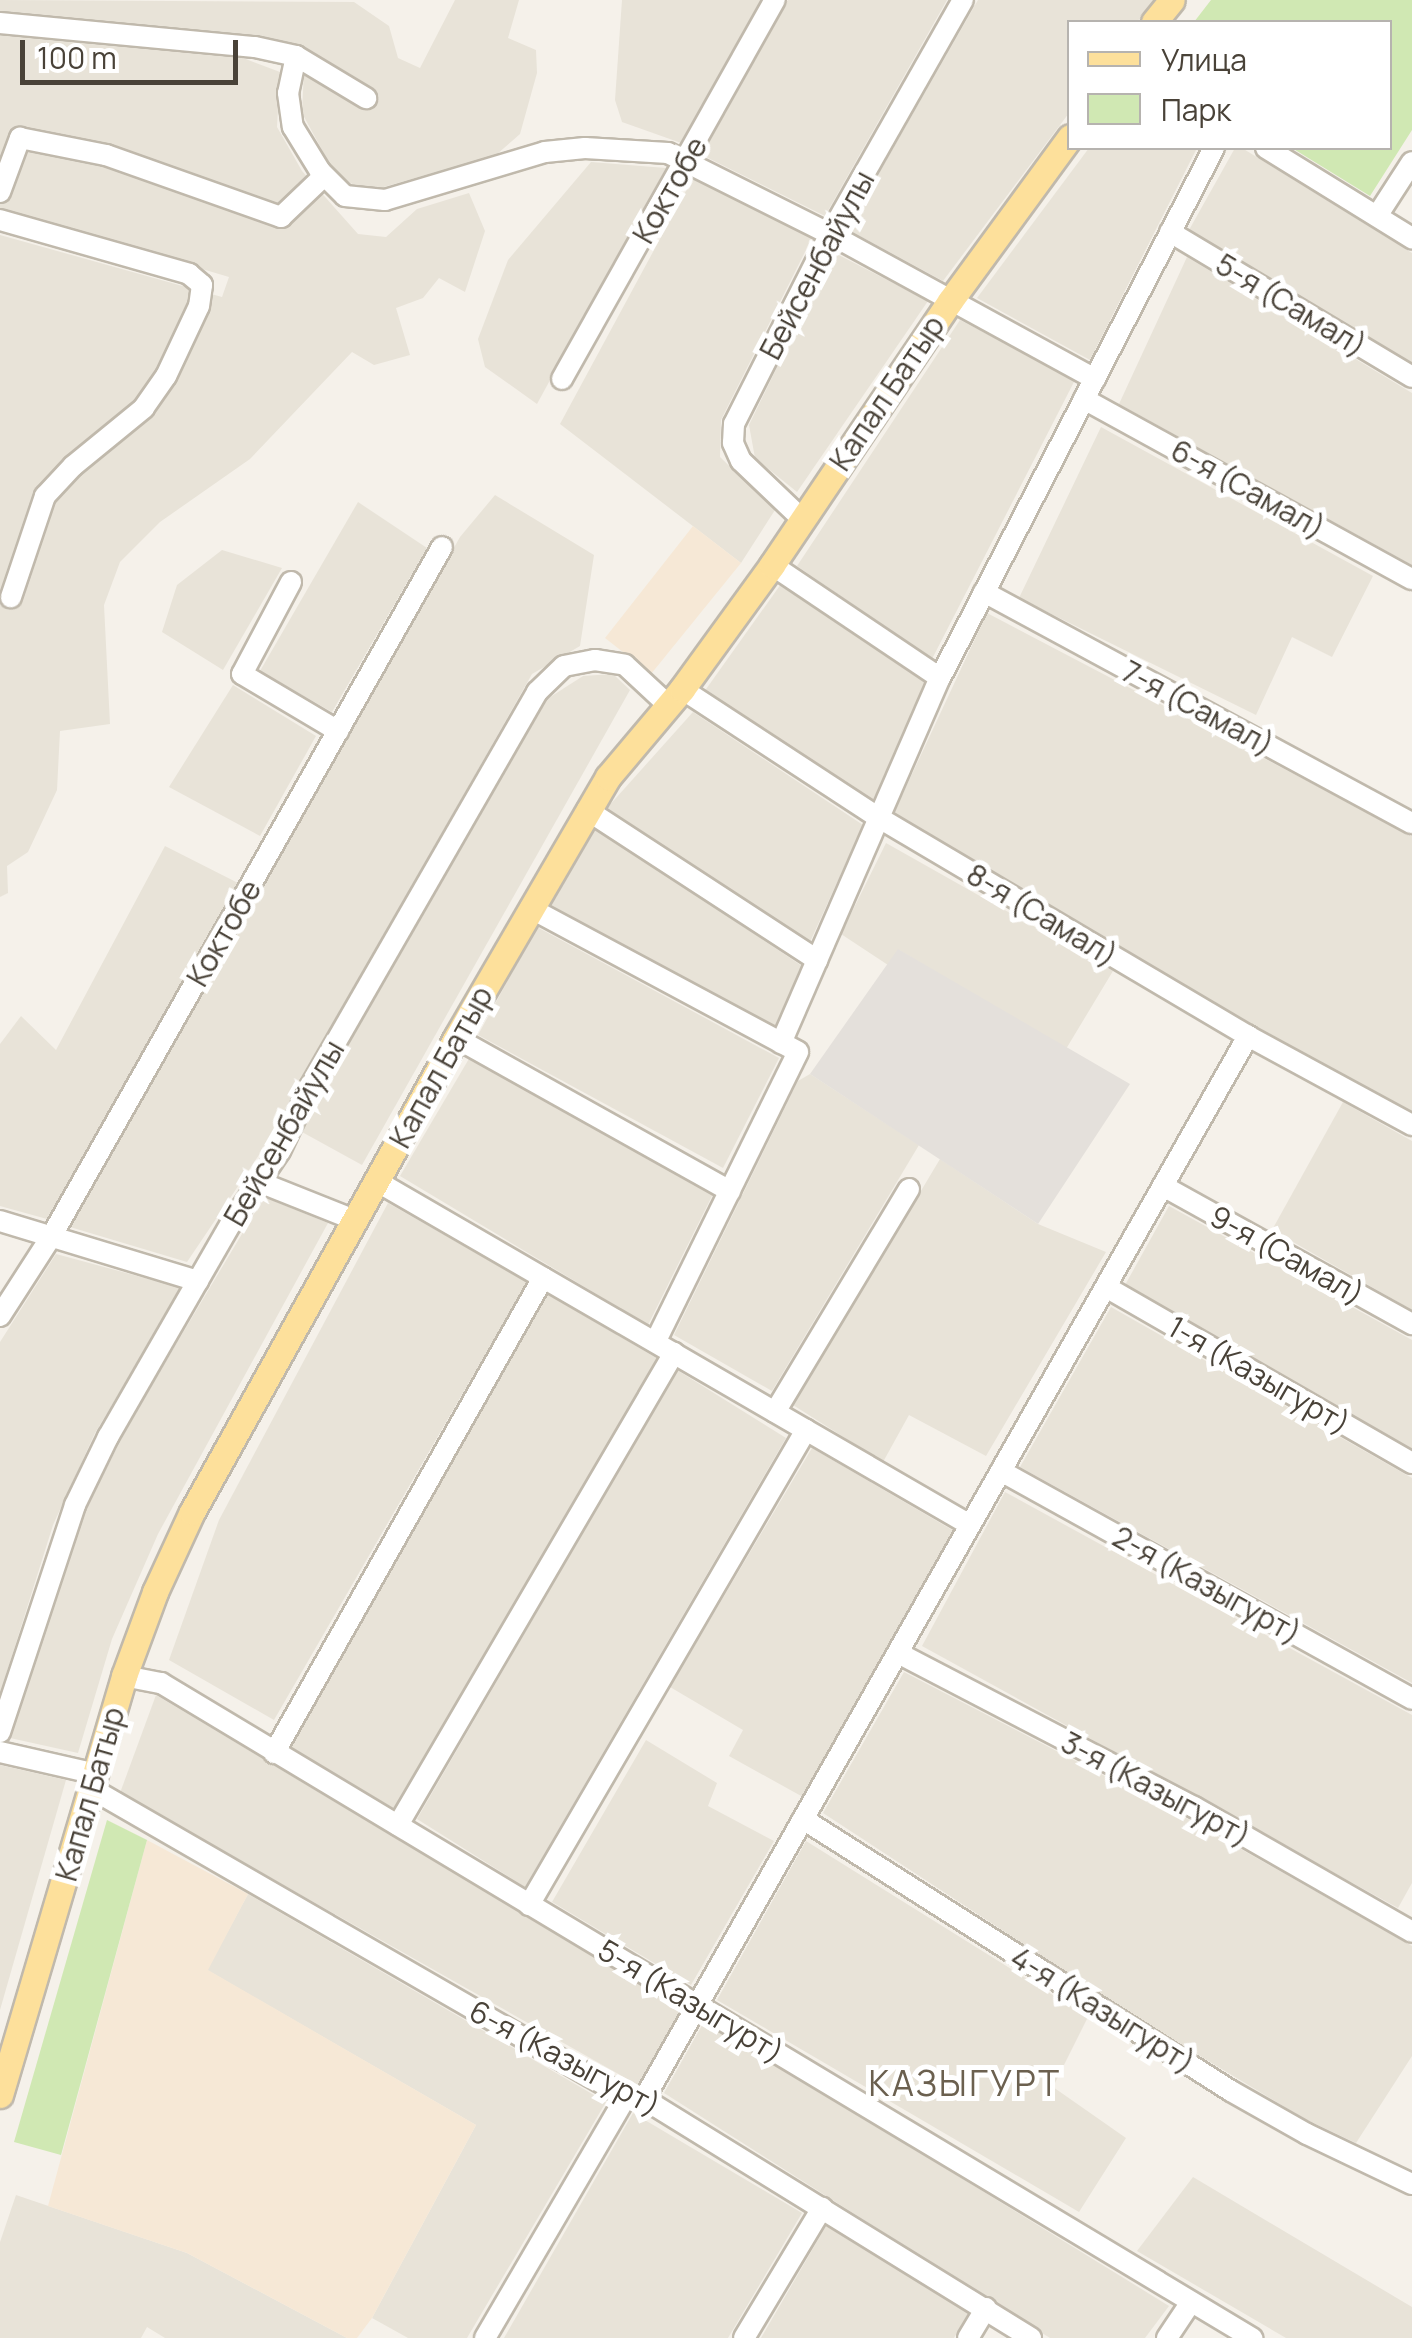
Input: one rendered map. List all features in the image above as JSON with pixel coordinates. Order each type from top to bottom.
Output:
[{"type":"main road","points":[[1156,20],[1172,0]]},
{"type":"main road","name":"Капал Батыр","points":[[0,2095],[124,1676],[155,1592],[192,1512],[588,810],[772,565],[950,301],[1067,141]]},
{"type":"street","name":"Коктобе","points":[[562,379],[775,0]]},
{"type":"street","name":"Бейсенбайулы","points":[[802,519],[741,461],[733,443],[734,424],[830,234],[963,0]]},
{"type":"street","points":[[0,22],[254,47],[296,56],[366,98]]},
{"type":"street","points":[[296,56],[288,93],[290,115],[324,176],[344,196],[369,202],[545,152],[635,148],[688,159],[1095,379]]},
{"type":"street","points":[[0,192],[20,138],[106,155],[281,217],[324,176]]},
{"type":"street","points":[[655,1342],[730,1191],[789,1047],[817,960],[940,678],[1213,150]]},
{"type":"street","points":[[1269,150],[1412,238]]},
{"type":"street","points":[[1377,216],[1412,162]]},
{"type":"street","points":[[0,220],[190,274],[202,285],[199,306],[166,376],[144,408],[73,466],[45,496],[11,597]]},
{"type":"street","name":"5-я (Самал)","points":[[1170,232],[1412,377]]},
{"type":"street","name":"6-я (Самал)","points":[[1084,400],[1412,579]]},
{"type":"street","name":"Коктобе","points":[[0,1316],[51,1237],[442,546]]},
{"type":"street","points":[[772,565],[940,678]]},
{"type":"street","points":[[291,582],[242,674],[338,731]]},
{"type":"street","name":"7-я (Самал)","points":[[984,592],[1412,823]]},
{"type":"street","name":"Бейсенбайулы","points":[[0,1732],[74,1505],[108,1436],[259,1182],[537,692],[564,666],[595,660],[625,666],[675,697]]},
{"type":"street","name":"8-я (Самал)","points":[[675,697],[1248,1036],[1412,1124]]},
{"type":"street","points":[[588,810],[817,960]]},
{"type":"street","points":[[530,908],[789,1047]]},
{"type":"street","points":[[485,2338],[698,2004],[1248,1036]]},
{"type":"street","points":[[456,1038],[730,1191]]},
{"type":"street","points":[[259,1182],[357,1221]]},
{"type":"street","points":[[378,1182],[970,1525]]},
{"type":"street","name":"9-я (Самал)","points":[[1163,1186],[1412,1324]]},
{"type":"street","points":[[776,1412],[909,1189]]},
{"type":"street","points":[[0,1221],[198,1282]]},
{"type":"street","points":[[274,1753],[543,1278]]},
{"type":"street","name":"1-я (Казыгурт)","points":[[1106,1287],[1412,1463]]},
{"type":"street","points":[[398,1826],[674,1354]]},
{"type":"street","points":[[529,1905],[806,1430]]},
{"type":"street","name":"2-я (Казыгурт)","points":[[1001,1471],[1412,1699]]},
{"type":"street","name":"3-я (Казыгурт)","points":[[898,1653],[1409,1925]]},
{"type":"street","name":"5-я (Казыгурт)","points":[[124,1676],[161,1683],[1252,2338]]},
{"type":"street","name":"6-я (Казыгурт)","points":[[0,1752],[94,1782],[822,2208],[1031,2338]]},
{"type":"street","name":"4-я (Казыгурт)","points":[[803,1819],[1230,2091],[1307,2134],[1412,2184]]},
{"type":"street","points":[[744,2338],[822,2208]]},
{"type":"street","points":[[1167,2338],[1191,2302]]},
{"type":"street","points":[[968,2338],[986,2308]]},
{"type":"shaded area","points":[[0,0],[354,2],[389,26],[398,58],[420,68],[455,0],[519,0],[508,38],[536,50],[537,73],[520,134],[496,155],[366,192],[335,174],[302,113],[305,47],[275,39],[0,11]]},
{"type":"shaded area","points":[[622,0],[762,0],[684,144],[622,122],[615,100]]},
{"type":"shaded area","points":[[788,0],[947,0],[825,216],[702,155]]},
{"type":"shaded area","points":[[978,0],[1154,0],[1139,20],[1067,20],[1067,116],[943,281],[847,229]]},
{"type":"shaded area","points":[[0,32],[243,58],[280,72],[277,127],[302,171],[358,234],[386,237],[417,209],[469,193],[485,231],[465,292],[439,278],[423,298],[396,308],[410,355],[374,365],[352,352],[250,459],[160,522],[120,562],[104,605],[110,724],[60,731],[57,790],[28,852],[7,866],[8,893],[0,897],[0,235],[222,297],[229,277],[0,209]]},
{"type":"shaded area","points":[[1088,150],[1196,150],[1090,360],[977,298]]},
{"type":"shaded area","points":[[1234,150],[1245,150],[1412,253],[1412,363],[1189,230]]},
{"type":"shaded area","points":[[591,162],[666,168],[537,404],[485,367],[478,339],[508,260]]},
{"type":"shaded area","points":[[694,176],[813,236],[721,420],[720,457],[775,510],[741,563],[560,424]]},
{"type":"shaded area","points":[[833,252],[928,301],[797,492],[755,458],[749,425]]},
{"type":"shaded area","points":[[1187,257],[1412,393],[1412,565],[1119,404]]},
{"type":"shaded area","points":[[960,320],[1075,380],[932,659],[797,566]]},
{"type":"shaded area","points":[[1101,427],[1373,576],[1332,657],[1292,637],[1256,715],[1019,598]]},
{"type":"shaded area","points":[[495,495],[594,555],[580,646],[532,674],[265,1146],[187,1262],[70,1227],[460,537]]},
{"type":"shaded area","points":[[358,502],[427,548],[332,712],[260,671]]},
{"type":"shaded area","points":[[693,526],[741,563],[651,674],[605,638]]},
{"type":"shaded area","points":[[222,550],[282,568],[223,670],[162,632],[177,585]]},
{"type":"shaded area","points":[[781,584],[926,683],[872,804],[704,692]]},
{"type":"shaded area","points":[[987,613],[1412,836],[1412,1114],[1261,1031],[893,815]]},
{"type":"shaded area","points":[[613,674],[630,690],[362,1165],[302,1132],[328,1078],[544,701],[583,676]]},
{"type":"shaded area","points":[[233,685],[316,736],[260,836],[169,787]]},
{"type":"shaded area","points":[[693,712],[863,825],[810,942],[607,808]]},
{"type":"shaded area","points":[[595,827],[802,966],[776,1027],[549,905]]},
{"type":"shaded area","points":[[886,843],[1113,971],[1066,1049],[899,950],[888,965],[841,934]]},
{"type":"shaded area","points":[[165,846],[240,884],[47,1219],[0,1206],[0,1044],[21,1016],[56,1050]]},
{"type":"shaded area","points":[[537,927],[779,1058],[723,1168],[478,1035]]},
{"type":"shaded area","points":[[898,949],[1130,1084],[1038,1224],[810,1074]]},
{"type":"shaded area","points":[[470,1057],[713,1194],[648,1325],[400,1176]]},
{"type":"shaded area","points":[[810,1074],[919,1145],[772,1391],[674,1335],[798,1081]]},
{"type":"shaded area","points":[[1343,1102],[1412,1141],[1412,1310],[1272,1230]]},
{"type":"shaded area","points":[[940,1159],[1038,1224],[1106,1252],[986,1456],[909,1415],[883,1462],[793,1405]]},
{"type":"shaded area","points":[[264,1197],[328,1223],[158,1534],[112,1639],[78,1753],[10,1738],[86,1509],[132,1418]]},
{"type":"shaded area","points":[[388,1203],[527,1282],[274,1720],[169,1660],[219,1520]]},
{"type":"shaded area","points":[[1169,1206],[1412,1340],[1412,1450],[1125,1285]]},
{"type":"shaded area","points":[[56,1254],[182,1288],[95,1433],[53,1525],[0,1694],[0,1342]]},
{"type":"shaded area","points":[[546,1293],[658,1359],[395,1809],[291,1748]]},
{"type":"shaded area","points":[[1111,1307],[1412,1478],[1412,1683],[1020,1467]]},
{"type":"shaded area","points":[[677,1370],[786,1438],[525,1887],[417,1819]]},
{"type":"shaded area","points":[[812,1448],[954,1531],[803,1797],[729,1756],[743,1730],[670,1687]]},
{"type":"shaded area","points":[[1005,1492],[1412,1715],[1412,1883],[1398,1908],[922,1646]]},
{"type":"shaded area","points":[[904,1672],[1188,1819],[1412,1946],[1412,2056],[1356,2143],[1305,2119],[1135,2017],[823,1813]]},
{"type":"shaded area","points":[[156,1695],[682,2009],[638,2085],[120,1793]]},
{"type":"shaded area","points":[[646,1740],[717,1783],[708,1806],[774,1841],[691,1985],[552,1902]]},
{"type":"shaded area","points":[[0,1765],[66,1780],[0,2010]]},
{"type":"shaded area","points":[[147,1840],[248,1894],[208,1970],[476,2125],[372,2318],[357,2338],[347,2338],[187,2253],[48,2206]]},
{"type":"shaded area","points":[[806,1841],[1088,2017],[1053,2087],[1126,2138],[1079,2212],[717,2000]]},
{"type":"shaded area","points":[[248,1894],[606,2102],[467,2338],[408,2338],[372,2318],[476,2125],[207,1970]]},
{"type":"shaded area","points":[[705,2020],[1169,2306],[1145,2338],[1050,2338],[664,2093]]},
{"type":"shaded area","points":[[633,2113],[802,2213],[728,2338],[504,2338]]},
{"type":"shaded area","points":[[1193,2177],[1412,2307],[1412,2338],[1286,2338],[1137,2251]]},
{"type":"shaded area","points":[[16,2195],[187,2253],[347,2338],[165,2338],[147,2327],[141,2338],[0,2338],[0,2242]]},
{"type":"shaded area","points":[[826,2226],[969,2312],[954,2338],[761,2338]]},
{"type":"green space","points":[[1211,0],[1412,0],[1412,130],[1370,196],[1295,150],[1392,150],[1392,20],[1196,20]]},
{"type":"green space","points":[[107,1820],[147,1840],[61,2155],[14,2142]]},
{"type":"district","name":"КАЗЫГУРТ","points":[[965,2083]]}]
